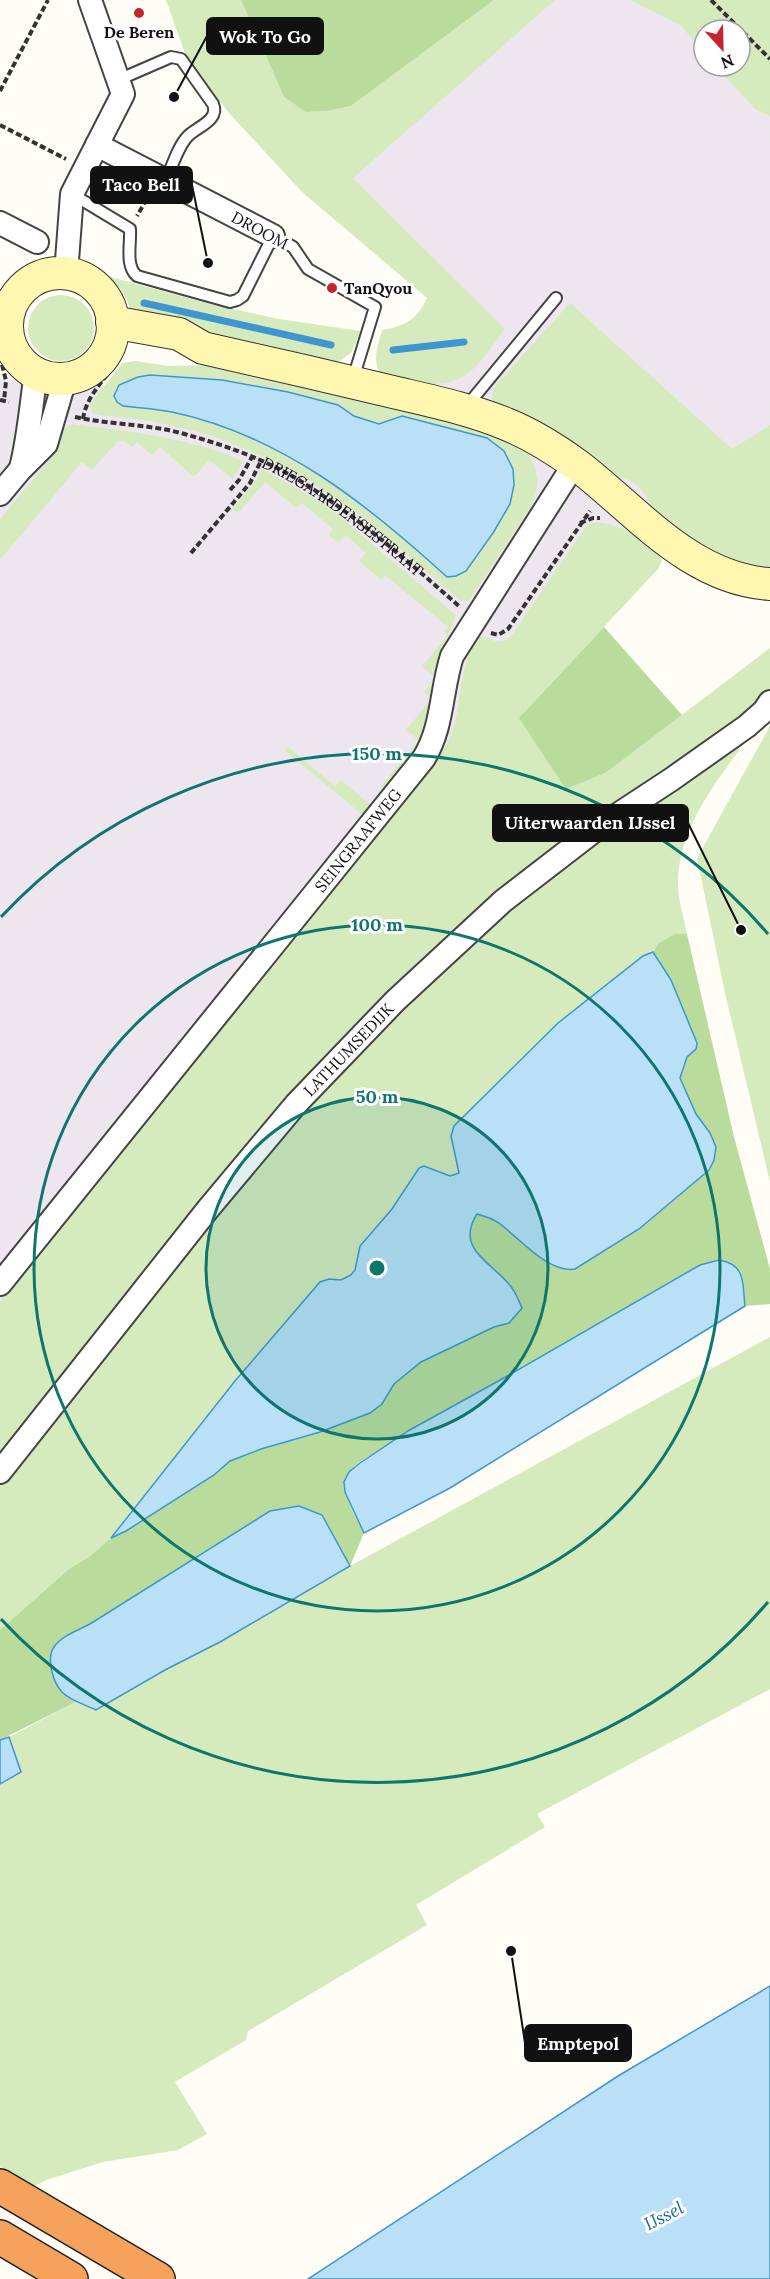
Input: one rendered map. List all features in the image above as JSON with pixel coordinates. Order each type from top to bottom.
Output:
[{"type":"highway","points":[[0,2186],[158,2279]]},
{"type":"highway","points":[[0,2237],[71,2279]]},
{"type":"street","points":[[67,261],[84,279],[97,288],[106,300],[111,333],[103,357],[93,368],[80,375],[50,376],[24,365],[14,353],[3,325],[17,296],[27,285],[40,277],[55,274],[67,261],[72,194],[123,94],[90,0]]},
{"type":"street","name":"DROOM","points":[[97,145],[273,236]]},
{"type":"street","points":[[0,224],[37,242]]},
{"type":"street","points":[[111,333],[178,334],[203,348],[464,409],[506,424],[540,441],[575,464],[683,552],[717,571],[741,579],[770,584]]},
{"type":"street","points":[[0,494],[46,444],[57,413],[50,376]]},
{"type":"street","points":[[20,470],[28,438],[30,409],[50,376]]},
{"type":"street","name":"SEINGRAAFWEG","points":[[0,1284],[424,758],[432,746],[438,728],[445,676],[452,656],[473,619],[575,464]]},
{"type":"street","name":"LATHUMSEDIJK","points":[[0,1473],[215,1200],[296,1104],[395,1001],[503,902],[599,826],[747,726],[764,711],[770,702]]},
{"type":"lane","points":[[118,80],[171,57],[177,57],[181,59],[215,108],[210,120],[185,139],[166,180]]},
{"type":"lane","points":[[72,194],[130,229],[129,263],[131,271],[136,276],[230,302],[243,296],[273,236]]},
{"type":"lane","name":"DROOM","points":[[273,236],[293,247],[308,269],[375,307],[352,382]]},
{"type":"lane","points":[[464,409],[556,297]]},
{"type":"path","points":[[0,91],[48,0]]},
{"type":"path","points":[[711,0],[770,59]]},
{"type":"path","points":[[4,400],[6,381],[3,325],[9,287],[18,278],[67,261]]},
{"type":"path","name":"DRIEGAARDENSESTRAAT","points":[[57,413],[185,434],[261,461],[302,482],[359,523],[473,619],[498,635],[508,630],[580,523]]},
{"type":"path","points":[[230,490],[239,480],[252,457]]},
{"type":"path","points":[[191,553],[250,483],[261,461]]},
{"type":"shaded area","points":[[524,0],[682,0],[695,18],[692,18],[692,78],[752,78],[752,69],[770,73],[770,448],[562,619],[474,856],[0,1411],[0,379],[161,389],[361,441],[457,303],[319,163]]},
{"type":"green space","points":[[166,0],[241,0],[284,97],[307,112],[328,111],[351,106],[494,0],[555,0],[353,178],[505,329],[473,369],[463,377],[452,381],[428,384],[380,374],[376,358],[382,330],[409,321],[419,312],[427,298],[302,192],[229,113],[187,59]]},
{"type":"green space","points":[[241,0],[494,0],[351,106],[328,111],[306,112],[284,97]]},
{"type":"green space","points":[[630,0],[770,0],[770,116],[755,109],[727,78],[752,78],[752,18],[692,18],[692,38],[680,25]]},
{"type":"green space","points":[[107,276],[210,304],[279,319],[361,331],[351,353],[335,364],[135,318],[121,289]]},
{"type":"green space","points":[[61,295],[73,298],[84,305],[91,316],[94,328],[91,340],[84,351],[73,358],[61,361],[49,358],[38,351],[31,340],[28,328],[31,316],[38,305],[49,298]]},
{"type":"green space","points":[[570,303],[732,449],[770,425],[770,570],[742,564],[700,546],[656,516],[646,496],[634,483],[624,478],[613,479],[495,406],[492,396],[495,386]]},
{"type":"green space","points":[[135,361],[169,366],[212,365],[481,426],[524,448],[534,464],[537,477],[537,488],[532,505],[469,601],[461,601],[362,517],[305,478],[275,462],[219,438],[190,430],[151,421],[93,414],[90,406],[101,389],[122,363]]},
{"type":"green space","points":[[72,424],[180,441],[243,461],[233,479],[209,460],[194,477],[160,447],[152,455],[137,442],[132,447],[124,441],[118,441],[92,470],[82,462],[0,560],[0,519],[55,453],[62,429]]},
{"type":"green space","points":[[262,469],[317,500],[338,515],[456,615],[443,649],[431,720],[419,747],[386,789],[381,786],[419,740],[406,730],[432,698],[424,692],[436,678],[422,666],[447,636],[444,632],[448,627],[385,575],[381,580],[359,561],[366,553],[346,535],[338,543],[329,535],[333,529],[302,503],[296,508],[265,482],[238,513],[232,509],[252,486]]},
{"type":"green space","points":[[597,522],[635,534],[651,545],[662,561],[658,569],[519,718],[607,772],[770,648],[770,689],[763,702],[420,971],[0,1464],[0,1301],[434,764],[454,727],[464,669],[477,636],[496,641],[510,638],[584,529],[589,524]]},
{"type":"green space","points":[[604,627],[682,715],[607,772],[566,789],[519,718]]},
{"type":"green space","points":[[770,726],[770,1182],[725,993],[697,858]]},
{"type":"green space","points":[[748,738],[701,806],[684,844],[678,884],[687,934],[666,940],[558,1023],[454,1126],[451,1136],[460,1173],[450,1176],[424,1166],[419,1168],[392,1209],[360,1246],[355,1270],[351,1275],[341,1280],[329,1279],[235,1381],[111,1538],[89,1557],[70,1568],[0,1630],[0,1483],[235,1186],[357,1049],[441,967],[583,847]]},
{"type":"green space","points":[[288,747],[335,786],[341,780],[372,806],[364,816],[285,751]]},
{"type":"green space","points":[[675,934],[687,934],[734,1137],[770,1269],[770,1304],[745,1306],[741,1271],[557,1353],[423,1422],[363,1460],[349,1474],[347,1497],[364,1533],[350,1566],[322,1515],[76,1631],[54,1647],[51,1663],[53,1676],[61,1691],[78,1701],[0,1740],[0,1630],[70,1568],[89,1557],[111,1538],[126,1531],[214,1475],[230,1461],[370,1413],[382,1404],[394,1384],[421,1362],[494,1327],[509,1323],[522,1308],[510,1286],[484,1261],[472,1245],[471,1226],[477,1214],[499,1223],[545,1261],[565,1269],[575,1269],[639,1229],[709,1170],[710,1133],[696,1114],[680,1078],[687,1057],[696,1049],[697,1043],[671,980],[653,952],[659,943]]},
{"type":"green space","points":[[770,1337],[770,1689],[537,1814],[545,1827],[416,1905],[427,1925],[248,2031],[246,2040],[175,2082],[207,2134],[178,2150],[103,2162],[46,2180],[33,2187],[0,2167],[0,1784],[20,1772],[9,1737],[78,1701],[96,1710],[165,1670],[220,1642],[350,1566]]},
{"type":"water","points":[[150,375],[222,380],[288,392],[338,405],[354,416],[379,424],[402,416],[487,438],[504,451],[513,469],[514,485],[510,504],[466,571],[447,577],[354,499],[286,455],[250,437],[212,423],[172,412],[123,406],[117,402],[114,396],[119,385]]},
{"type":"water","points":[[653,952],[671,980],[697,1043],[696,1049],[687,1057],[680,1078],[696,1114],[710,1133],[716,1147],[714,1160],[709,1170],[639,1229],[575,1269],[565,1269],[545,1261],[499,1223],[477,1214],[471,1226],[472,1245],[484,1261],[510,1286],[522,1308],[509,1323],[494,1327],[421,1362],[394,1384],[382,1404],[370,1413],[230,1461],[214,1475],[126,1531],[111,1538],[235,1381],[320,1282],[329,1279],[341,1280],[351,1275],[355,1270],[360,1246],[392,1209],[419,1168],[424,1166],[450,1176],[459,1173],[451,1136],[454,1126],[558,1023],[643,956]]},
{"type":"water","points":[[719,1260],[728,1262],[739,1271],[743,1283],[745,1306],[450,1488],[364,1533],[345,1492],[344,1482],[349,1472],[360,1463],[408,1431],[700,1265]]},
{"type":"water","points":[[299,1506],[322,1515],[350,1566],[220,1642],[165,1670],[96,1710],[62,1692],[53,1677],[51,1664],[54,1647],[61,1640],[270,1511]]},
{"type":"water","points":[[9,1737],[21,1772],[0,1784],[0,1740]]},
{"type":"water","name":"IJssel","points":[[770,1986],[770,2279],[308,2279],[618,2076]]},
{"type":"waterway","points":[[144,303],[331,345]]},
{"type":"waterway","points":[[393,350],[464,342]]},
{"type":"place","name":"De Beren","points":[[139,13]]},
{"type":"place","name":"Wok To Go","points":[[174,97]]},
{"type":"place","name":"Taco Bell","points":[[208,263]]},
{"type":"place","name":"TanQyou","points":[[332,288]]},
{"type":"place","name":"Uiterwaarden IJssel","points":[[741,930]]},
{"type":"place","name":"Emptepol","points":[[511,1951]]}]
